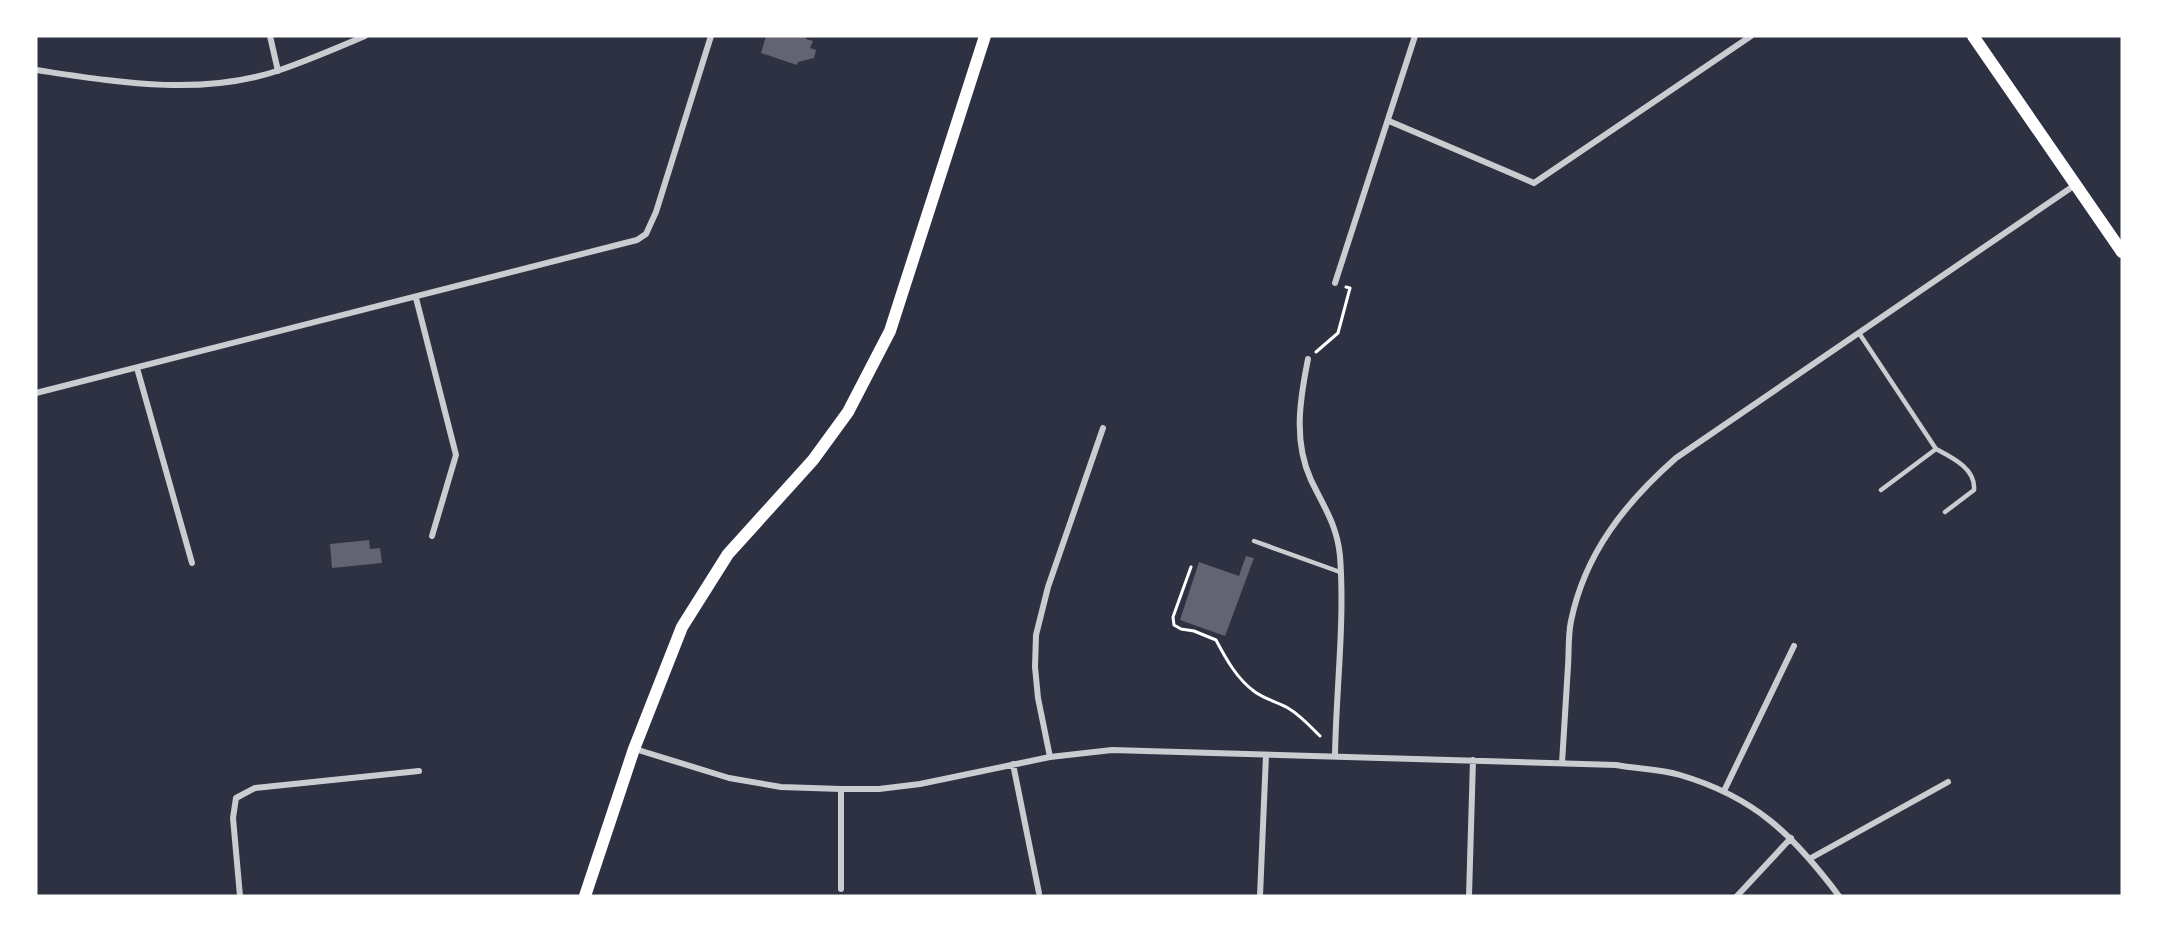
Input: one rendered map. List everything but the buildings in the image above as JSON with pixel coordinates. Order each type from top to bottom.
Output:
[{"type":"main road","points":[[585,896],[634,749],[682,627],[728,554],[813,460],[848,412],[882,349],[904,293],[985,36]]},
{"type":"main road","points":[[1973,36],[2122,252]]},
{"type":"street","points":[[270,36],[279,71]]},
{"type":"street","points":[[36,70],[120,83],[157,85],[236,80],[279,71],[365,36]]},
{"type":"street","points":[[36,393],[637,240],[646,234],[656,212],[711,36]]},
{"type":"street","points":[[1335,283],[1415,36]]},
{"type":"street","points":[[1389,121],[1534,183],[1751,36]]},
{"type":"street","points":[[1562,763],[1570,622],[1582,583],[1599,548],[1619,515],[1648,482],[1676,458],[2076,185]]},
{"type":"street","points":[[416,298],[456,455],[432,536]]},
{"type":"street","points":[[1308,359],[1299,405],[1301,449],[1310,478],[1336,531],[1340,572],[1340,645],[1335,756]]},
{"type":"street","points":[[137,368],[192,563]]},
{"type":"street","points":[[1050,757],[1038,698],[1035,667],[1036,635],[1048,587],[1103,428]]},
{"type":"street","points":[[1724,791],[1794,646]]},
{"type":"street","points":[[634,749],[729,778],[781,788],[841,789],[879,789],[920,784],[1050,757],[1112,750],[1616,765],[1678,775],[1724,791],[1768,818],[1791,838],[1811,858],[1839,896]]},
{"type":"street","points":[[1260,896],[1266,754]]},
{"type":"street","points":[[1469,896],[1473,760]]},
{"type":"street","points":[[1013,764],[1039,893]]},
{"type":"street","points":[[240,896],[233,818],[236,798],[255,788],[419,771]]},
{"type":"street","points":[[1811,858],[1948,782]]},
{"type":"street","points":[[841,789],[841,889]]},
{"type":"street","points":[[1737,896],[1791,838]]},
{"type":"lane","points":[[1859,333],[1936,449],[1954,459],[1968,471],[1974,484],[1974,490],[1945,512]]},
{"type":"lane","points":[[1881,490],[1936,449]]},
{"type":"lane","points":[[1254,541],[1340,572]]},
{"type":"path","points":[[1308,359],[1338,333],[1350,288]]},
{"type":"path","points":[[1191,567],[1173,617],[1174,625],[1216,640],[1228,662],[1255,692],[1289,709],[1320,736]]}]
